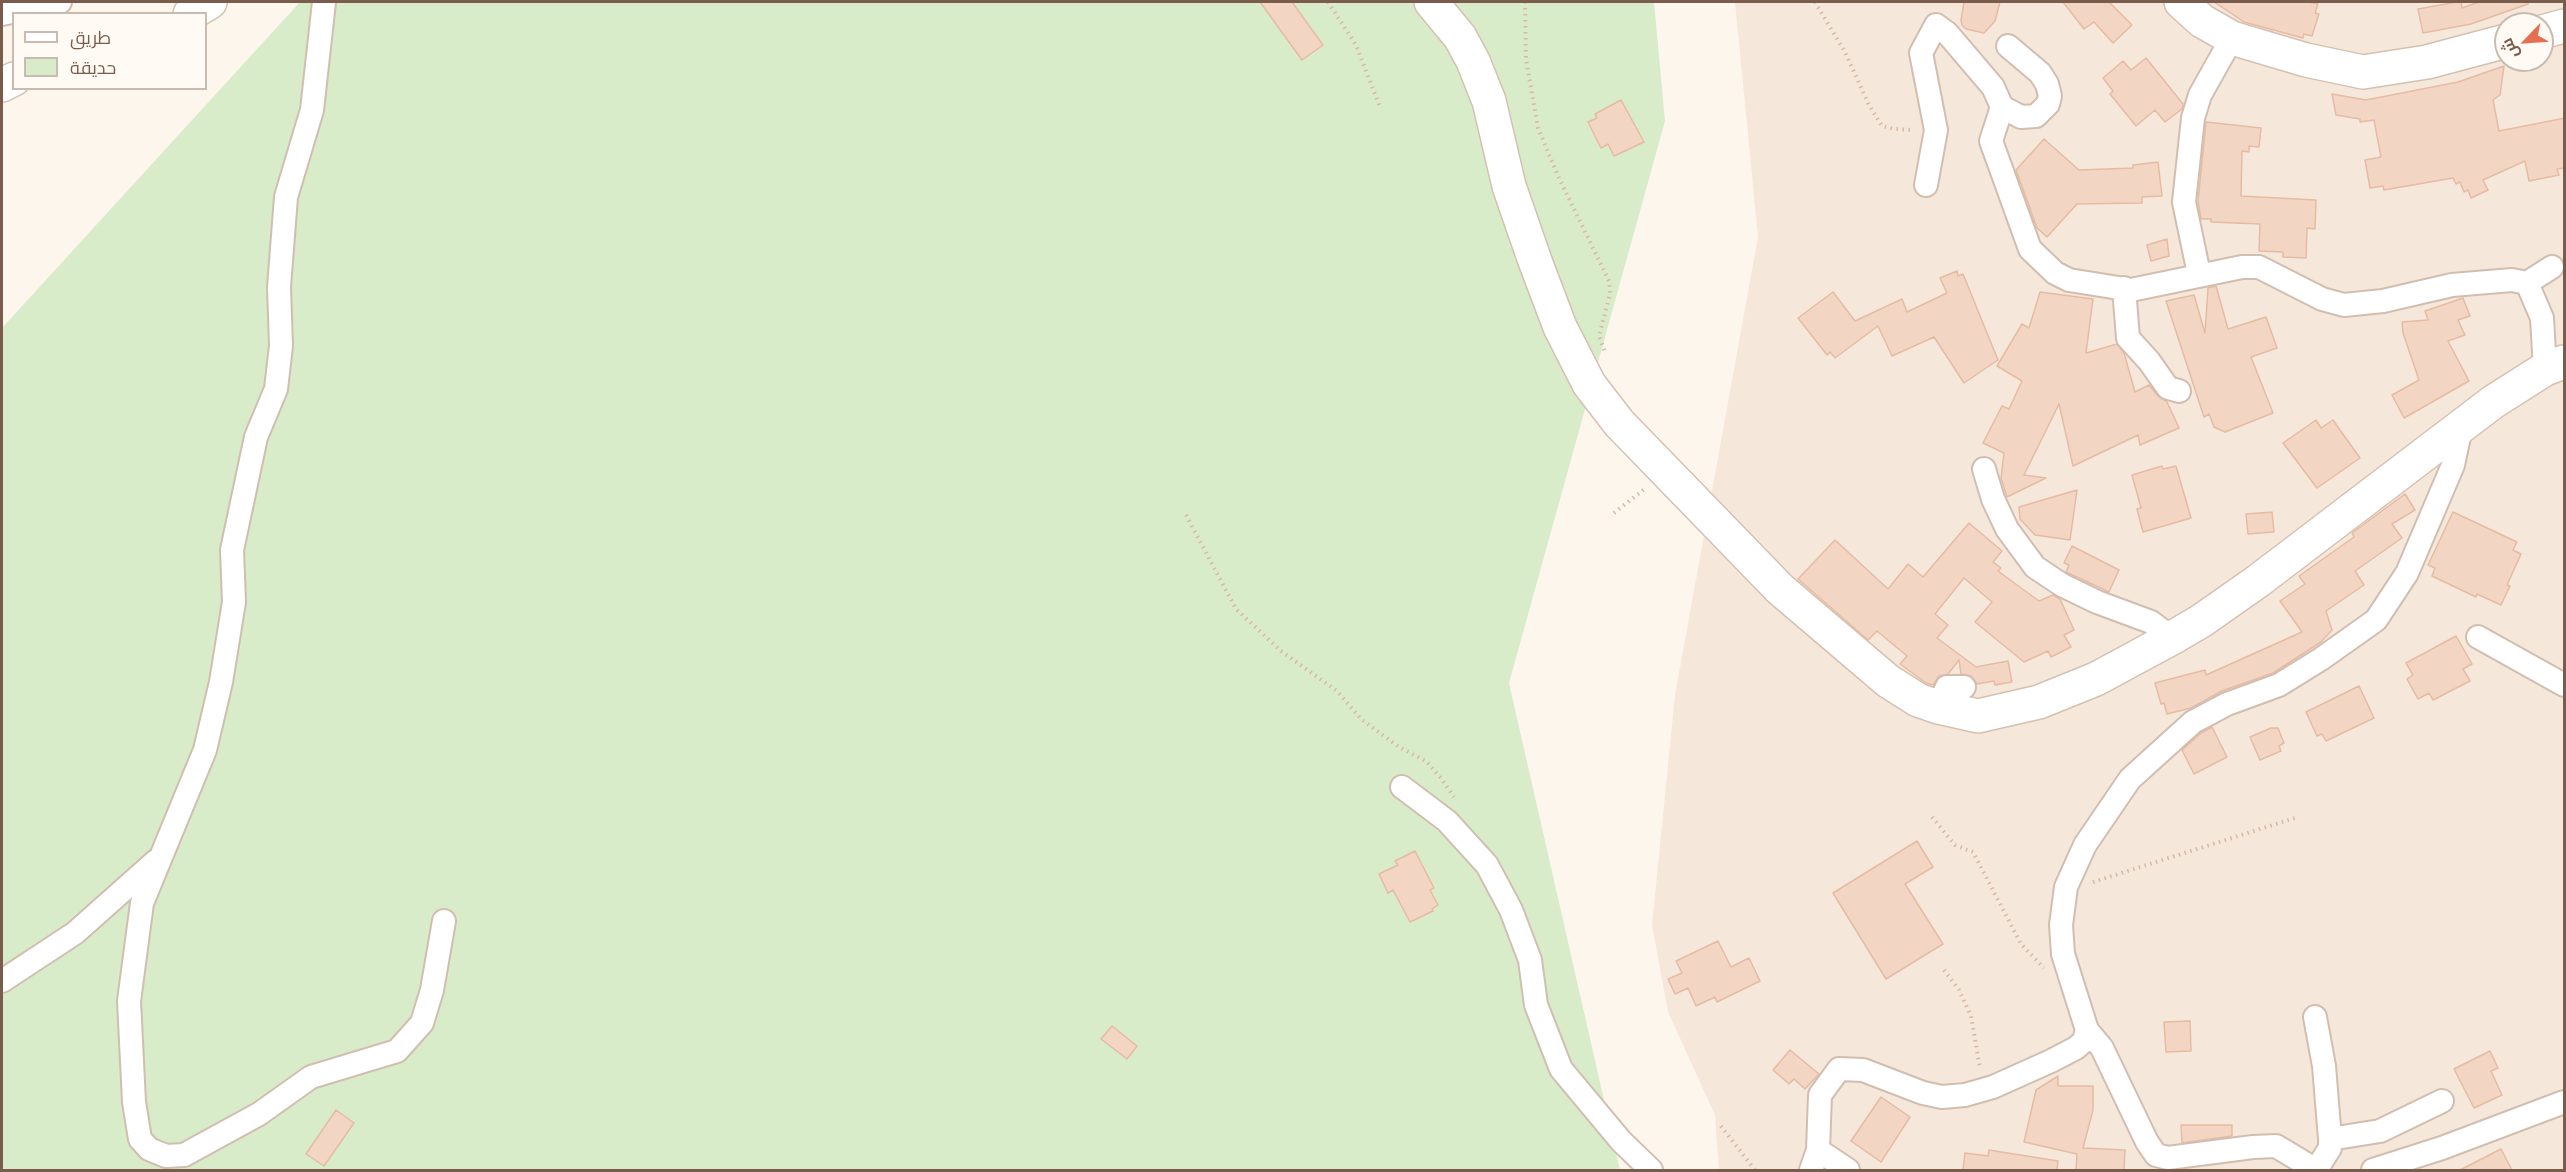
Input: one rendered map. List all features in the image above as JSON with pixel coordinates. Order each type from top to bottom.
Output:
[{"type":"street","points":[[2,14],[60,2]]},
{"type":"street","points":[[193,12],[210,2]]},
{"type":"street","points":[[324,2],[312,110],[286,197],[279,287],[281,346],[276,388],[256,437],[232,550],[234,602],[221,682],[206,750],[142,903],[129,1001],[134,1102],[140,1139],[149,1149],[166,1156],[184,1155],[259,1114],[311,1077],[397,1051],[422,1023],[432,990],[444,921]]},
{"type":"street","points":[[1431,2],[1460,37],[1473,61],[1489,101],[1509,186],[1556,316],[1589,384],[1619,423],[1669,477],[1780,589],[1888,681],[1918,700],[1938,706],[1978,716],[2039,702],[2096,679],[2172,638],[2201,621],[2258,581],[2493,402],[2555,365],[2542,318],[2527,283]]},
{"type":"street","points":[[2181,2],[2202,21],[2232,38],[2306,60],[2363,72],[2427,62],[2494,43]]},
{"type":"street","points":[[1926,185],[1936,130],[1921,53],[1936,16],[1947,33],[1993,87],[2002,107],[2021,117],[2036,116],[2048,105],[2050,96],[2047,84],[2040,73],[2008,46]]},
{"type":"street","points":[[2199,274],[2184,202],[2193,118],[2200,95],[2232,38]]},
{"type":"street","points":[[2002,107],[1992,141],[2030,249],[2055,273],[2069,280],[2131,290],[2199,274],[2242,267],[2259,267],[2322,299],[2344,305],[2383,301],[2452,285],[2512,280],[2527,283],[2552,267]]},
{"type":"street","points":[[2124,288],[2128,338],[2149,361],[2168,388],[2179,391]]},
{"type":"street","points":[[2315,1017],[2324,1066],[2330,1139],[2330,1148],[2316,1170],[2276,1146],[2168,1158],[2156,1155],[2147,1142],[2102,1048],[2086,1030],[2063,954],[2061,925],[2066,887],[2085,845],[2130,779],[2193,722],[2227,704],[2279,685],[2376,620],[2412,564],[2453,465],[2460,428]]},
{"type":"street","points":[[1984,469],[1993,500],[2007,529],[2035,567],[2062,585],[2097,602],[2151,622],[2172,638]]},
{"type":"street","points":[[2478,637],[2565,685]]},
{"type":"street","points":[[1938,706],[1947,687],[1964,687]]},
{"type":"street","points":[[1402,787],[1447,821],[1487,865],[1515,920],[1530,960],[1536,1005],[1561,1069],[1621,1141],[1651,1170]]},
{"type":"street","points":[[2,981],[75,933],[159,858]]},
{"type":"street","points":[[1848,1170],[1814,1160],[1820,1095],[1839,1069],[1863,1070],[1923,1093],[1942,1097],[1965,1095],[1993,1086],[2068,1053],[2084,1041],[2086,1030]]},
{"type":"street","points":[[2330,1139],[2380,1131],[2442,1101]]},
{"type":"street","points":[[2373,1170],[2442,1148],[2565,1101]]},
{"type":"path","points":[[1328,2],[1356,45],[1380,107]]},
{"type":"path","points":[[1525,2],[1527,68],[1538,128],[1558,176],[1610,281],[1610,294],[1599,336],[1607,356]]},
{"type":"path","points":[[1815,2],[1845,52],[1869,105],[1882,126],[1894,129],[1936,130]]},
{"type":"path","points":[[1614,513],[1650,485],[1669,477]]},
{"type":"path","points":[[1186,515],[1236,609],[1281,651],[1337,691],[1361,718],[1399,747],[1426,761],[1441,778],[1459,806]]},
{"type":"path","points":[[1932,817],[1955,845],[1973,852],[2021,944],[2048,972]]},
{"type":"path","points":[[2066,887],[2109,878],[2298,817]]},
{"type":"path","points":[[1944,970],[1959,990],[1971,1016],[1978,1051],[1980,1069],[1965,1095]]},
{"type":"path","points":[[1721,1126],[1755,1170]]},
{"type":"shaded area","points":[[1735,2],[2564,2],[2564,1170],[1719,1170],[1715,1115],[1668,1012],[1652,925],[1675,695],[1758,237]]},
{"type":"green space","points":[[300,2],[1654,2],[1665,121],[1509,683],[1620,1170],[2,1170],[2,328]]},
{"type":"building","points":[[1260,2],[1292,2],[1323,45],[1302,60]]},
{"type":"building","points":[[1964,2],[2000,2],[1995,21],[1984,33],[1966,29],[1962,25]]},
{"type":"building","points":[[2063,2],[2109,2],[2132,25],[2113,43],[2094,22],[2084,29]]},
{"type":"building","points":[[2214,2],[2308,2],[2318,4],[2315,13],[2319,14],[2312,36],[2304,34],[2303,38],[2244,22]]},
{"type":"building","points":[[2457,2],[2461,2],[2462,8],[2479,2],[2528,2],[2528,4],[2505,12],[2494,12],[2494,16],[2471,24],[2423,33],[2418,9]]},
{"type":"building","points":[[2146,58],[2183,104],[2182,109],[2165,122],[2155,110],[2136,126],[2110,94],[2113,91],[2103,78],[2123,61],[2131,70]]},
{"type":"building","points":[[2494,69],[2494,72],[2503,72],[2500,95],[2493,100],[2499,131],[2565,118],[2565,168],[2557,169],[2559,175],[2529,181],[2525,161],[2483,180],[2488,190],[2471,198],[2468,190],[2464,192],[2460,182],[2456,184],[2453,178],[2384,190],[2383,186],[2370,188],[2365,160],[2381,157],[2374,120],[2360,122],[2360,119],[2336,115],[2332,94],[2366,100],[2458,82]]},
{"type":"building","points":[[1621,100],[1644,142],[1614,156],[1608,144],[1601,148],[1588,122],[1597,118],[1595,114]]},
{"type":"building","points":[[2206,122],[2261,128],[2259,147],[2249,146],[2249,152],[2242,151],[2241,196],[2316,200],[2315,229],[2307,228],[2306,258],[2283,257],[2283,252],[2259,251],[2260,224],[2211,222],[2211,219],[2201,219],[2198,201]]},
{"type":"building","points":[[2044,139],[2079,170],[2133,168],[2133,165],[2158,162],[2162,196],[2142,197],[2142,203],[2077,204],[2047,237],[2037,228],[2016,170]]},
{"type":"building","points":[[2167,239],[2169,256],[2151,261],[2147,245]]},
{"type":"building","points":[[1957,271],[1958,276],[1963,274],[1998,360],[1964,383],[1934,337],[1892,356],[1878,326],[1835,358],[1830,352],[1827,355],[1798,318],[1833,292],[1855,321],[1902,299],[1907,312],[1947,293],[1940,278]]},
{"type":"building","points":[[2216,286],[2228,329],[2266,317],[2277,348],[2251,357],[2273,413],[2225,432],[2214,427],[2209,414],[2204,417],[2166,301],[2194,295],[2205,333],[2208,288]]},
{"type":"building","points":[[2040,292],[2093,299],[2086,353],[2117,344],[2124,353],[2135,392],[2149,385],[2158,396],[2167,402],[2179,428],[2140,445],[2138,435],[2073,466],[2059,404],[2024,475],[2046,478],[2007,497],[2001,478],[2004,453],[1983,443],[2002,406],[2009,409],[2022,381],[1997,366],[2022,324],[2029,328]]},
{"type":"building","points":[[2463,298],[2470,316],[2458,320],[2465,335],[2448,341],[2469,381],[2404,418],[2392,395],[2419,380],[2403,333],[2402,322],[2428,320],[2425,311]]},
{"type":"building","points":[[2316,420],[2321,428],[2333,420],[2360,458],[2317,488],[2283,443]]},
{"type":"building","points":[[2162,466],[2163,469],[2176,466],[2191,518],[2143,532],[2137,509],[2141,508],[2132,475]]},
{"type":"building","points":[[2077,490],[2070,540],[2035,535],[2020,519],[2019,507]]},
{"type":"building","points":[[2405,494],[2415,510],[2392,524],[2402,538],[2355,571],[2364,585],[2326,611],[2332,630],[2321,642],[2273,673],[2222,691],[2191,708],[2167,714],[2164,703],[2161,704],[2155,683],[2205,670],[2206,675],[2302,632],[2280,601],[2305,584],[2299,576],[2354,537],[2352,533]]},
{"type":"building","points":[[2272,512],[2274,532],[2248,534],[2246,514]]},
{"type":"building","points":[[2453,512],[2517,542],[2513,550],[2521,554],[2501,605],[2477,594],[2476,597],[2432,576],[2435,568],[2428,565]]},
{"type":"building","points":[[1969,523],[2002,551],[1993,562],[2001,568],[1998,571],[2039,601],[2053,595],[2060,599],[2074,630],[2064,635],[2071,647],[2051,657],[2048,651],[2024,662],[1975,622],[1992,602],[1964,578],[1935,614],[1948,625],[1937,638],[1976,667],[2008,661],[2012,682],[1995,685],[1994,681],[1977,684],[1971,676],[1961,674],[1959,660],[1948,674],[1939,676],[1933,685],[1926,683],[1900,664],[1907,656],[1877,631],[1868,640],[1798,579],[1835,540],[1888,589],[1908,564],[1923,577]]},
{"type":"building","points":[[2072,546],[2119,570],[2109,592],[2066,572],[2069,565],[2064,563]]},
{"type":"building","points":[[2456,636],[2472,664],[2463,669],[2470,681],[2433,700],[2429,693],[2418,699],[2407,679],[2413,675],[2406,663]]},
{"type":"building","points":[[2359,686],[2374,718],[2326,741],[2322,734],[2317,736],[2306,712]]},
{"type":"building","points":[[2212,727],[2227,757],[2194,774],[2182,750],[2201,733]]},
{"type":"building","points":[[2271,728],[2278,728],[2284,743],[2279,746],[2281,751],[2260,760],[2250,737]]},
{"type":"building","points":[[1917,841],[1933,867],[1905,884],[1943,944],[1886,979],[1833,893]]},
{"type":"building","points":[[1415,851],[1434,888],[1430,890],[1438,905],[1432,909],[1433,911],[1410,922],[1393,890],[1388,893],[1379,874],[1398,865],[1395,861]]},
{"type":"building","points":[[1718,941],[1731,967],[1749,958],[1760,981],[1717,1002],[1715,997],[1696,1006],[1688,988],[1675,994],[1668,979],[1682,973],[1676,961]]},
{"type":"building","points":[[2190,1021],[2191,1051],[2166,1052],[2164,1022]]},
{"type":"building","points":[[1112,1026],[1137,1046],[1127,1059],[1101,1039]]},
{"type":"building","points":[[1790,1050],[1819,1074],[1805,1089],[1794,1079],[1789,1084],[1773,1070]]},
{"type":"building","points":[[2490,1051],[2498,1068],[2491,1071],[2502,1095],[2474,1108],[2454,1069]]},
{"type":"building","points":[[2058,1076],[2058,1086],[2093,1086],[2093,1110],[2083,1148],[2125,1150],[2124,1170],[2076,1170],[2077,1154],[2024,1142],[2036,1090]]},
{"type":"building","points":[[1881,1097],[1910,1117],[1881,1162],[1851,1141]]},
{"type":"building","points":[[336,1110],[354,1123],[324,1166],[306,1154]]},
{"type":"building","points":[[2181,1125],[2232,1125],[2232,1136],[2182,1143]]},
{"type":"building","points":[[2501,1149],[2512,1170],[2460,1170]]},
{"type":"building","points":[[1989,1150],[2058,1161],[2057,1170],[1963,1170],[1965,1153],[1988,1156]]}]
